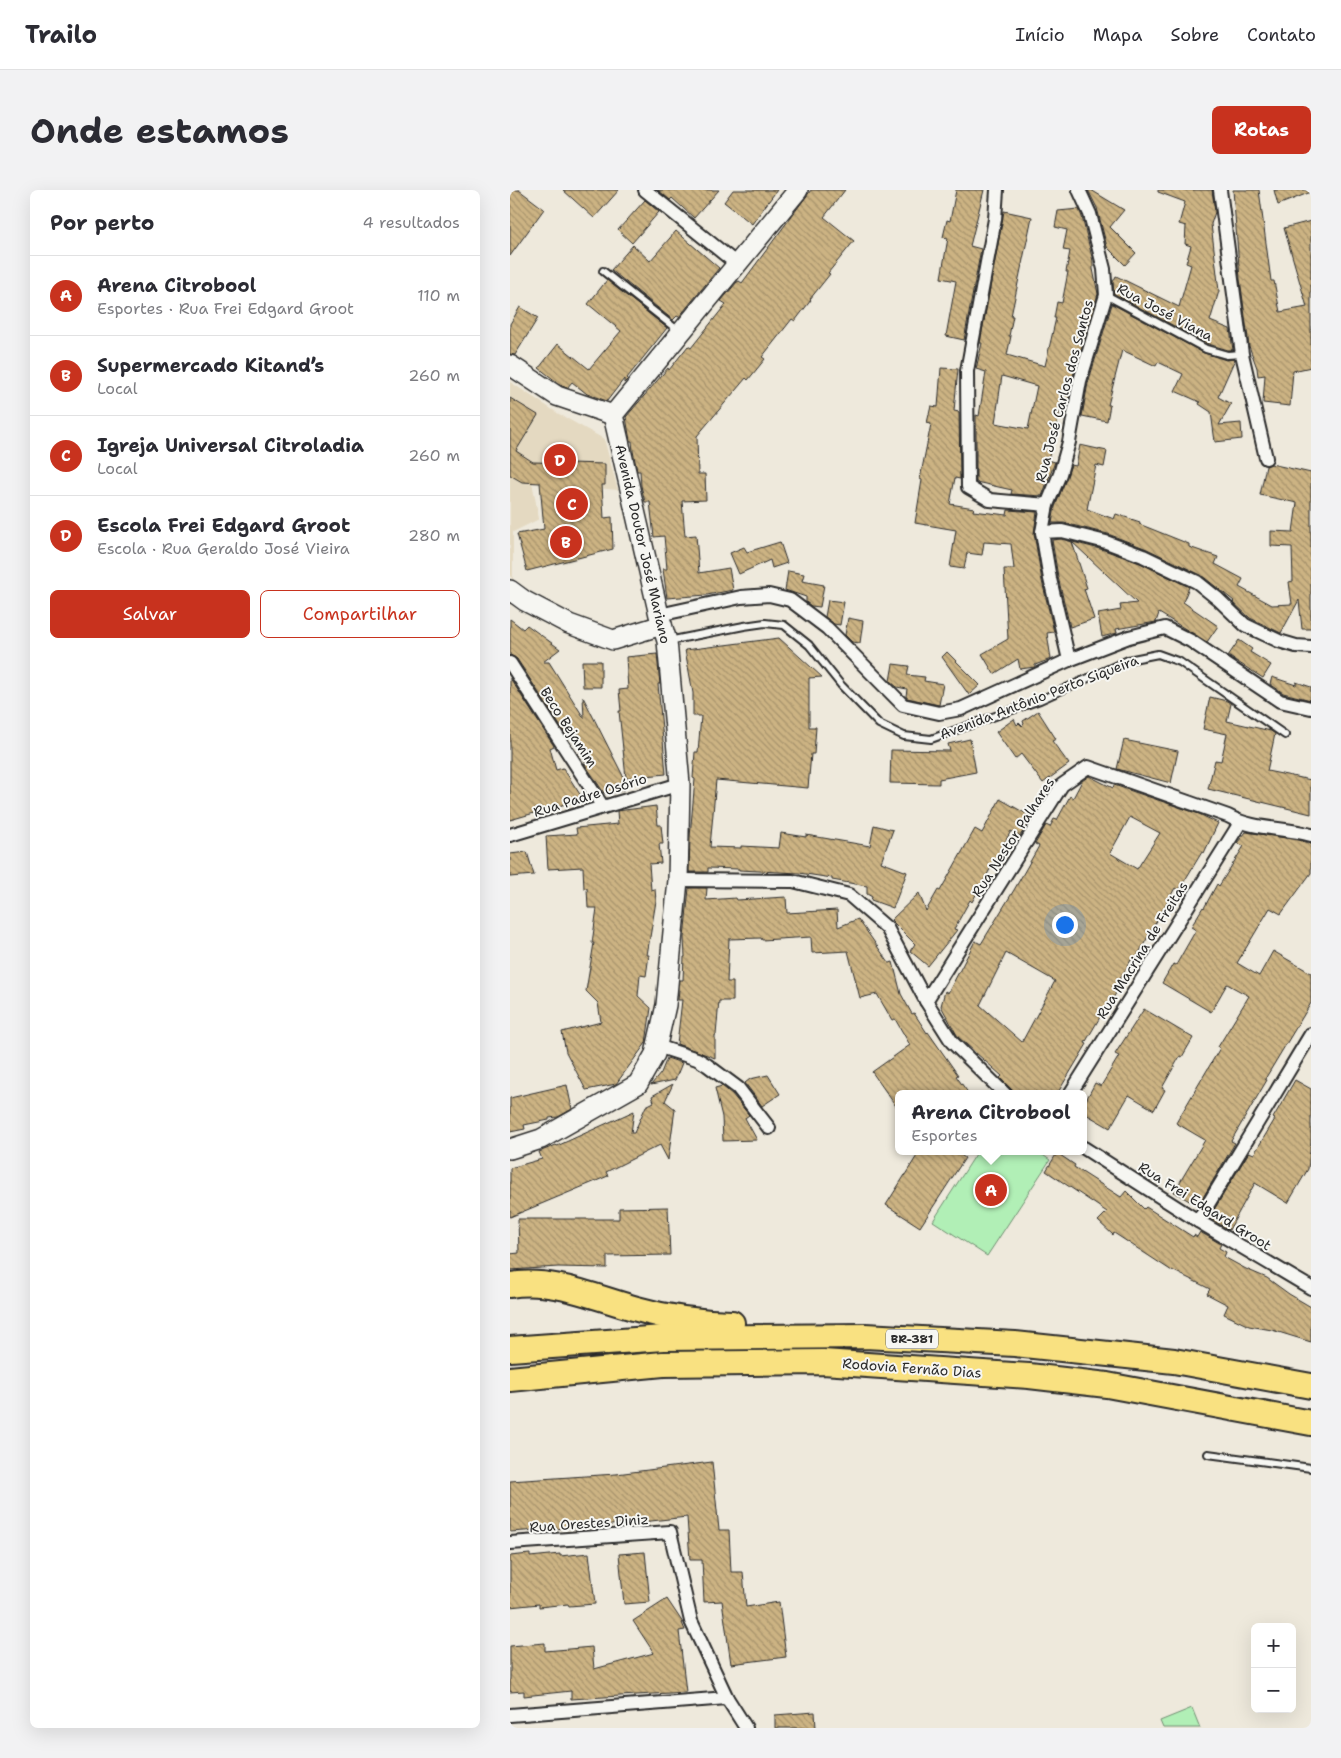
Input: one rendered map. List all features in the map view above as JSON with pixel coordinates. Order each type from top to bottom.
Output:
[{"type":"highway","points":[[510,1285],[528,1282],[588,1294],[638,1310],[704,1322],[832,1325],[865,1336]]},
{"type":"highway","name":"Rodovia Fernão Dias","points":[[510,1349],[663,1338],[865,1336],[1015,1344],[1174,1361],[1311,1386]]},
{"type":"highway","name":"Rodovia Fernão Dias","points":[[510,1379],[663,1364],[822,1362],[1049,1378],[1107,1385],[1311,1423]]},
{"type":"street","points":[[645,190],[738,265]]},
{"type":"street","points":[[510,365],[557,396],[613,415],[798,190]]},
{"type":"street","points":[[998,190],[995,219],[967,371],[968,487],[990,500],[1047,505]]},
{"type":"street","name":"Rua José Carlos dos Santos","points":[[1068,660],[1050,579],[1042,532],[1047,505],[1060,474],[1069,442],[1080,381],[1106,295],[1104,269],[1092,223],[1079,190]]},
{"type":"street","points":[[1220,190],[1242,354],[1266,458]]},
{"type":"street","name":"Avenida Doutor José Mariano","points":[[510,1149],[541,1139],[638,1084],[655,1054],[666,1006],[678,880],[680,784],[662,627],[613,415]]},
{"type":"street","points":[[1042,532],[1062,531],[1106,542],[1143,556],[1197,582],[1245,625],[1278,641],[1296,646],[1311,647]]},
{"type":"street","name":"Avenida Antônio Perto Siqueira","points":[[510,590],[525,601],[569,624],[613,640],[662,627],[741,597],[769,595],[790,600],[827,628],[903,705],[939,713],[961,709],[1068,660],[1128,637],[1165,628],[1191,641],[1280,700],[1311,708]]},
{"type":"street","name":"Beco Bejamim","points":[[510,663],[603,807]]},
{"type":"street","name":"Rua Nestor Palhares","points":[[926,1001],[1062,785],[1088,767],[1228,816],[1240,823],[1280,828],[1311,835]]},
{"type":"street","name":"Rua Padre Osório","points":[[510,835],[680,784]]},
{"type":"street","name":"Rua Macrina de Freitas","points":[[1073,1090],[1240,823]]},
{"type":"street","points":[[678,880],[793,881],[850,895],[887,928],[926,1001],[952,1042],[1001,1090]]},
{"type":"street","points":[[1198,1221],[1311,1034]]},
{"type":"street","points":[[657,1046],[698,1059],[708,1065],[738,1088],[769,1128]]},
{"type":"street","name":"Rua Frei Edgard Groot","points":[[1087,1150],[1198,1221],[1311,1288]]},
{"type":"street","name":"Rua Orestes Diniz","points":[[510,1544],[670,1532],[691,1621],[727,1698]]},
{"type":"street","points":[[510,1715],[727,1698],[746,1728]]},
{"type":"lane","points":[[603,271],[681,333]]},
{"type":"lane","name":"Rua José Viana","points":[[1106,295],[1206,349],[1227,355],[1242,354]]},
{"type":"lane","name":"Avenida Antônio Perto Siqueira","points":[[662,627],[744,626],[765,623],[784,625],[809,645],[841,685],[879,724],[904,736],[931,739],[1040,700],[1128,660],[1158,654],[1180,662],[1224,694],[1285,734]]},
{"type":"lane","points":[[1208,1454],[1311,1468]]},
{"type":"shaded area","points":[[510,382],[559,414],[604,439],[618,490],[532,482],[539,519],[513,532],[513,579],[510,576]]},
{"type":"green space","points":[[975,1155],[1043,1155],[1050,1160],[987,1256],[933,1221]]},
{"type":"green space","points":[[1192,1708],[1200,1728],[1163,1728],[1160,1721]]},
{"type":"building","points":[[510,190],[519,190],[544,209],[510,256]]},
{"type":"building","points":[[563,190],[619,190],[594,218]]},
{"type":"building","points":[[658,190],[719,190],[694,218],[672,198],[670,200]]},
{"type":"building","points":[[733,190],[777,190],[752,224],[724,202]]},
{"type":"building","points":[[811,190],[845,190],[824,217],[854,241],[828,273],[830,274],[795,321],[792,319],[762,357],[765,359],[748,380],[746,378],[697,436],[698,474],[705,474],[706,500],[682,501],[685,536],[696,535],[699,573],[729,568],[733,590],[707,595],[667,598],[663,569],[667,569],[664,536],[654,537],[650,502],[645,502],[640,471],[637,471],[626,417],[688,346],[691,348],[726,304],[721,301],[737,282],[742,283]]},
{"type":"building","points":[[956,190],[984,190],[970,246],[981,249],[964,340],[946,336],[956,281],[941,278],[948,238],[943,237],[947,220],[950,221]]},
{"type":"building","points":[[1088,190],[1124,210],[1110,227],[1136,253],[1125,265],[1107,247],[1097,208]]},
{"type":"building","points":[[1158,190],[1212,190],[1215,212],[1211,224],[1219,291],[1210,321],[1230,329],[1233,350],[1208,344],[1114,294],[1113,282],[1116,276],[1179,307],[1191,265],[1186,263],[1191,246],[1185,244],[1186,226],[1179,224],[1185,202],[1158,192]]},
{"type":"building","points":[[1233,190],[1259,190],[1271,281],[1274,281],[1280,312],[1307,307],[1284,228],[1311,221],[1311,367],[1293,371],[1290,406],[1263,403],[1265,375],[1258,376],[1249,346],[1240,279]]},
{"type":"building","points":[[1274,190],[1311,190],[1311,192],[1278,205]]},
{"type":"building","points":[[645,200],[659,212],[632,243],[618,230]]},
{"type":"building","points":[[1079,209],[1093,261],[1098,294],[1072,379],[1066,413],[1060,411],[1048,460],[1055,462],[1042,496],[1011,494],[1012,490],[976,482],[976,415],[979,416],[986,372],[976,369],[982,343],[980,343],[1004,211],[1032,217],[1011,316],[1013,316],[1009,336],[1011,336],[1007,355],[1045,366],[1056,318],[1054,318],[1057,302],[1062,303],[1070,251],[1063,250],[1067,230],[1055,227],[1058,211]],"holes":[[[1002,376],[1037,386],[1028,429],[995,423]]]},
{"type":"building","points":[[676,231],[719,268],[679,317],[677,316],[673,320],[611,270],[633,245],[650,261]]},
{"type":"building","points":[[607,280],[667,328],[628,379],[624,383],[624,379],[607,401],[587,394],[572,382],[567,388],[562,386],[539,368],[558,344],[589,369],[621,331],[588,304]]},
{"type":"building","points":[[1112,304],[1204,353],[1226,360],[1235,359],[1218,397],[1231,404],[1219,425],[1241,423],[1242,439],[1215,442],[1211,412],[1199,404],[1200,402],[1175,391],[1183,374],[1158,362],[1156,366],[1122,350],[1108,405],[1110,405],[1107,421],[1082,416],[1088,383]]},
{"type":"building","points":[[520,307],[538,318],[515,355],[510,354],[510,324]]},
{"type":"building","points":[[941,368],[958,369],[954,411],[959,412],[960,479],[955,478],[950,504],[974,508],[973,511],[1007,515],[1008,510],[1037,512],[1034,533],[1042,581],[1054,632],[1047,633],[1051,659],[1035,665],[1035,667],[1020,669],[1018,659],[994,674],[982,654],[1008,639],[1004,569],[1014,569],[1011,544],[984,542],[982,555],[967,553],[964,569],[950,567],[956,530],[915,523],[922,480],[920,479],[931,424],[927,423],[931,406],[938,407]]},
{"type":"building","points":[[510,398],[538,415],[516,451],[533,462],[605,464],[605,485],[602,485],[604,518],[612,517],[613,549],[527,571],[517,534],[544,529],[540,483],[522,482],[510,475]]},
{"type":"building","points":[[1080,445],[1107,451],[1104,467],[1096,465],[1087,509],[1114,519],[1116,514],[1140,522],[1139,524],[1189,544],[1189,547],[1218,557],[1215,564],[1243,579],[1239,587],[1272,605],[1292,604],[1289,582],[1293,581],[1292,547],[1271,546],[1271,531],[1293,532],[1297,503],[1260,495],[1266,466],[1271,464],[1311,473],[1311,629],[1302,629],[1299,600],[1281,633],[1250,618],[1234,601],[1201,575],[1147,549],[1108,534],[1064,523],[1052,523],[1055,507],[1071,465],[1076,466]]},
{"type":"building","points":[[1061,539],[1104,550],[1140,563],[1189,587],[1183,602],[1218,626],[1207,642],[1159,613],[1156,622],[1116,629],[1117,633],[1102,637],[1098,614],[1121,610],[1120,605],[1137,603],[1072,542],[1087,588],[1084,589],[1094,619],[1070,627],[1058,577],[1052,540]]},
{"type":"building","points":[[780,542],[787,563],[772,568],[770,560],[739,574],[730,553],[744,547],[747,552]]},
{"type":"building","points":[[788,571],[804,574],[802,581],[824,585],[820,607],[811,606],[806,602],[806,597],[785,590]]},
{"type":"building","points":[[828,600],[844,602],[840,625],[834,624],[825,617]]},
{"type":"building","points":[[848,618],[863,621],[860,643],[852,642],[845,635]]},
{"type":"building","points":[[510,619],[523,629],[527,625],[560,649],[543,662],[549,662],[584,718],[583,697],[623,776],[624,790],[604,793],[586,766],[579,733],[568,738],[517,659],[510,655]]},
{"type":"building","points":[[779,638],[822,677],[809,678],[809,727],[816,727],[814,754],[811,754],[808,788],[716,780],[710,847],[779,848],[781,833],[806,837],[806,835],[870,846],[874,825],[893,830],[881,862],[907,872],[893,908],[871,900],[872,897],[867,894],[867,886],[832,880],[832,878],[799,873],[739,869],[708,868],[708,872],[689,872],[695,752],[698,752],[701,716],[693,716],[693,693],[685,650]]},
{"type":"building","points":[[1239,640],[1252,649],[1250,652],[1271,665],[1263,678],[1228,656]]},
{"type":"building","points":[[947,652],[980,685],[969,695],[942,657]]},
{"type":"building","points":[[657,654],[666,774],[626,778],[619,711],[621,711],[619,690],[628,689],[626,657]]},
{"type":"building","points":[[582,661],[601,661],[601,687],[583,687]]},
{"type":"building","points":[[893,664],[909,666],[907,675],[925,677],[924,681],[943,684],[939,705],[907,698],[907,689],[897,687],[890,681]]},
{"type":"building","points":[[1272,677],[1296,685],[1296,682],[1311,687],[1311,700],[1283,693],[1270,684]]},
{"type":"building","points":[[510,678],[554,746],[550,748],[556,770],[563,768],[583,799],[510,820]]},
{"type":"building","points":[[1210,697],[1227,701],[1231,704],[1227,721],[1271,731],[1275,734],[1267,771],[1311,780],[1311,814],[1208,789],[1215,760],[1221,761],[1227,734],[1203,729]]},
{"type":"building","points":[[1038,711],[1056,739],[1052,741],[1069,764],[1043,783],[1021,754],[1015,759],[996,732],[1014,719],[1017,725],[1019,723],[1022,726],[1024,724],[1023,721]]},
{"type":"building","points":[[970,739],[976,772],[939,779],[939,784],[890,783],[891,750],[950,751],[948,744]]},
{"type":"building","points":[[1124,740],[1178,751],[1171,783],[1117,769]]},
{"type":"building","points":[[1089,776],[1113,788],[1114,785],[1199,814],[1218,823],[1204,853],[1202,852],[1179,890],[1175,888],[1134,962],[1131,960],[1113,991],[1116,993],[1105,1013],[1103,1012],[1085,1043],[1087,1044],[1059,1090],[1012,1090],[1000,1078],[1002,1076],[958,1037],[941,1006],[945,991],[948,993],[975,941],[981,944],[1014,890],[1039,846],[1035,844],[1046,825],[1050,827],[1054,819],[1057,820],[1070,796],[1073,798],[1082,781]],"holes":[[[1130,817],[1160,833],[1137,869],[1110,853]],[[1006,953],[1055,981],[1022,1042],[980,1005]]]},
{"type":"building","points":[[1000,799],[1032,817],[1020,836],[1011,831],[972,902],[970,900],[954,929],[957,930],[928,966],[910,951],[915,944],[891,920],[919,893],[926,911],[938,890],[940,891],[975,829],[982,833]]},
{"type":"building","points":[[656,806],[663,844],[659,844],[661,863],[649,864],[651,890],[655,889],[656,901],[647,955],[649,955],[646,976],[640,975],[638,996],[651,1008],[646,1043],[616,1084],[586,1090],[566,1052],[562,1032],[601,1022],[598,1003],[586,991],[594,943],[592,943],[597,908],[588,908],[587,888],[584,889],[583,867],[548,869],[546,836],[577,834],[576,828],[618,824],[617,811]]},
{"type":"building","points":[[1246,832],[1299,840],[1311,844],[1311,873],[1281,914],[1270,908],[1237,963],[1259,976],[1273,951],[1311,973],[1311,1003],[1265,1079],[1267,1080],[1231,1141],[1235,1143],[1198,1206],[1174,1192],[1205,1140],[1176,1123],[1249,996],[1227,984],[1211,1012],[1162,983],[1173,964],[1176,965],[1196,930],[1191,927],[1217,884],[1219,886],[1244,846],[1237,843]]},
{"type":"building","points":[[527,852],[534,875],[510,877],[510,854]]},
{"type":"building","points":[[689,888],[707,888],[706,900],[786,897],[787,913],[837,910],[838,927],[858,919],[889,963],[893,962],[901,994],[912,1014],[914,1013],[928,1032],[966,1090],[895,1090],[895,1105],[872,1072],[910,1045],[895,1019],[892,1020],[877,994],[860,998],[848,951],[812,953],[811,937],[762,940],[761,938],[729,939],[727,982],[733,982],[733,1001],[719,1001],[715,1035],[715,1058],[677,1044],[682,1000],[678,1000],[680,980],[683,980],[685,957],[684,938]]},
{"type":"building","points":[[1144,1009],[1193,1038],[1182,1057],[1180,1056],[1162,1088],[1165,1090],[1154,1110],[1129,1095],[1110,1128],[1087,1115],[1087,1098],[1095,1083],[1101,1086],[1119,1056],[1115,1054]]},
{"type":"building","points":[[667,1058],[682,1063],[675,1080],[651,1085],[661,1073]]},
{"type":"building","points":[[768,1075],[780,1094],[762,1106],[745,1083],[750,1079]]},
{"type":"building","points":[[1295,1080],[1311,1089],[1311,1141],[1308,1169],[1288,1203],[1255,1183],[1229,1230],[1209,1218],[1249,1152],[1254,1154]]},
{"type":"building","points":[[673,1084],[665,1101],[675,1109],[668,1160],[660,1145],[606,1172],[608,1176],[510,1217],[510,1168],[542,1159],[539,1152],[557,1146],[634,1111],[631,1133],[634,1133],[646,1106],[654,1102],[652,1096]]},
{"type":"building","points":[[567,1085],[572,1109],[558,1117],[524,1125],[525,1129],[510,1132],[510,1098]]},
{"type":"building","points":[[722,1086],[732,1094],[749,1115],[745,1118],[757,1140],[723,1141],[722,1117],[715,1088]]},
{"type":"building","points":[[917,1155],[961,1155],[965,1158],[920,1227],[886,1205]]},
{"type":"building","points":[[1056,1155],[1060,1155],[1075,1165],[1074,1167],[1121,1197],[1126,1191],[1144,1209],[1146,1207],[1193,1237],[1194,1235],[1197,1237],[1200,1232],[1221,1244],[1219,1248],[1226,1252],[1224,1257],[1267,1278],[1311,1307],[1311,1342],[1272,1330],[1249,1326],[1224,1314],[1228,1305],[1207,1294],[1210,1289],[1172,1271],[1114,1233],[1113,1235],[1098,1221],[1107,1212],[1046,1171]]},
{"type":"building","points":[[668,1207],[670,1255],[607,1256],[607,1268],[558,1267],[510,1270],[510,1254],[519,1253],[518,1219],[619,1219],[619,1208]]},
{"type":"building","points":[[712,1462],[719,1530],[729,1530],[731,1572],[743,1572],[746,1607],[779,1602],[786,1657],[731,1664],[722,1601],[704,1602],[702,1560],[690,1560],[687,1517],[624,1524],[510,1532],[510,1481],[616,1474]]},
{"type":"building","points":[[645,1552],[650,1602],[624,1604],[619,1554]]},
{"type":"building","points":[[589,1553],[595,1604],[539,1607],[539,1604],[510,1607],[510,1556],[530,1554],[530,1557],[560,1554],[560,1556]]},
{"type":"building","points":[[667,1599],[683,1623],[685,1630],[679,1631],[686,1692],[571,1699],[571,1691],[524,1696],[524,1691],[510,1692],[510,1646],[545,1643],[545,1651],[592,1647],[594,1669],[654,1653],[633,1621]]},
{"type":"building","points":[[815,1712],[816,1728],[775,1728],[775,1715]]},
{"type":"place","name":"Escola Frei Edgard Groot","points":[[560,460]]},
{"type":"place","name":"Igreja Universal Citroladia","points":[[572,504]]},
{"type":"place","name":"Supermercado Kitand’s","points":[[566,542]]},
{"type":"place","name":"Arena Citrobool","points":[[991,1190]]}]
